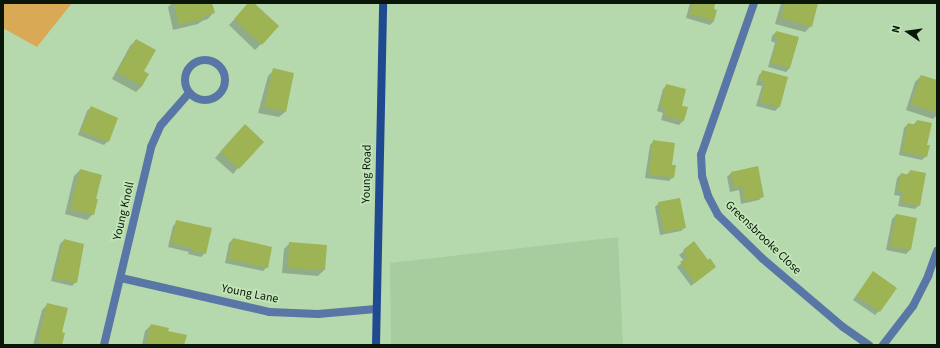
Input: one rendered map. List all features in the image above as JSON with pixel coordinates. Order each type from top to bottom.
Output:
[{"type":"street","name":"Young Road","points":[[376,345],[383,3]]},
{"type":"street","name":"Greensbrooke Close","points":[[754,3],[701,155],[702,176],[708,196],[718,215],[764,259],[844,327],[869,345]]},
{"type":"street","points":[[201,60],[208,60],[220,66],[223,72],[224,85],[217,96],[205,100],[198,100],[189,93],[185,86],[185,79],[190,67],[201,60]]},
{"type":"street","name":"Young Knoll","points":[[104,345],[151,147],[161,125],[189,93]]},
{"type":"street","points":[[883,345],[913,306],[928,276],[937,251]]},
{"type":"street","name":"Young Lane","points":[[121,278],[269,312],[318,314],[376,309]]},
{"type":"shaded area","points":[[3,3],[72,3],[37,47],[3,28]]},
{"type":"shaded area","points":[[618,237],[623,345],[391,345],[390,263]]},
{"type":"building","points":[[174,3],[212,3],[215,13],[204,16],[205,18],[179,25]]},
{"type":"building","points":[[248,3],[254,3],[279,26],[262,45],[234,19]]},
{"type":"building","points":[[693,3],[715,3],[714,9],[717,10],[714,21],[689,14]]},
{"type":"building","points":[[785,3],[818,3],[812,27],[781,18]]},
{"type":"building","points":[[776,31],[799,37],[790,68],[771,63],[778,39],[774,37]]},
{"type":"building","points":[[136,39],[156,50],[144,71],[149,74],[142,86],[117,72]]},
{"type":"building","points":[[273,68],[294,73],[286,112],[264,107]]},
{"type":"building","points":[[762,70],[788,77],[780,107],[760,102],[765,82],[759,81]]},
{"type":"building","points":[[921,75],[937,80],[937,113],[911,104]]},
{"type":"building","points":[[666,84],[686,89],[682,106],[688,107],[684,121],[665,116],[667,109],[660,108]]},
{"type":"building","points":[[91,106],[118,118],[109,142],[81,131]]},
{"type":"building","points":[[917,120],[932,123],[927,145],[930,145],[927,157],[902,152],[908,123],[916,125]]},
{"type":"building","points":[[245,124],[264,142],[239,169],[220,152]]},
{"type":"building","points":[[653,140],[675,143],[672,165],[676,165],[674,178],[649,174]]},
{"type":"building","points":[[758,166],[764,197],[745,201],[742,186],[734,188],[731,172]]},
{"type":"building","points":[[80,169],[102,175],[94,215],[70,209]]},
{"type":"building","points":[[910,170],[926,173],[920,206],[901,202],[903,192],[897,191],[901,173],[909,175]]},
{"type":"building","points":[[680,198],[686,228],[664,232],[658,202]]},
{"type":"building","points":[[896,214],[917,218],[911,250],[890,246]]},
{"type":"building","points":[[176,220],[212,228],[206,254],[191,250],[192,248],[171,243]]},
{"type":"building","points":[[233,238],[272,247],[268,268],[228,259]]},
{"type":"building","points":[[64,239],[84,244],[77,283],[54,278]]},
{"type":"building","points":[[694,241],[708,260],[710,258],[716,267],[695,283],[680,262],[688,257],[683,250]]},
{"type":"building","points":[[289,242],[327,245],[325,270],[288,268]]},
{"type":"building","points":[[873,271],[897,288],[880,312],[856,296]]},
{"type":"building","points":[[47,303],[68,308],[62,332],[65,333],[62,345],[49,345],[38,342]]},
{"type":"building","points":[[151,324],[169,328],[168,331],[187,335],[184,345],[146,345]]}]
